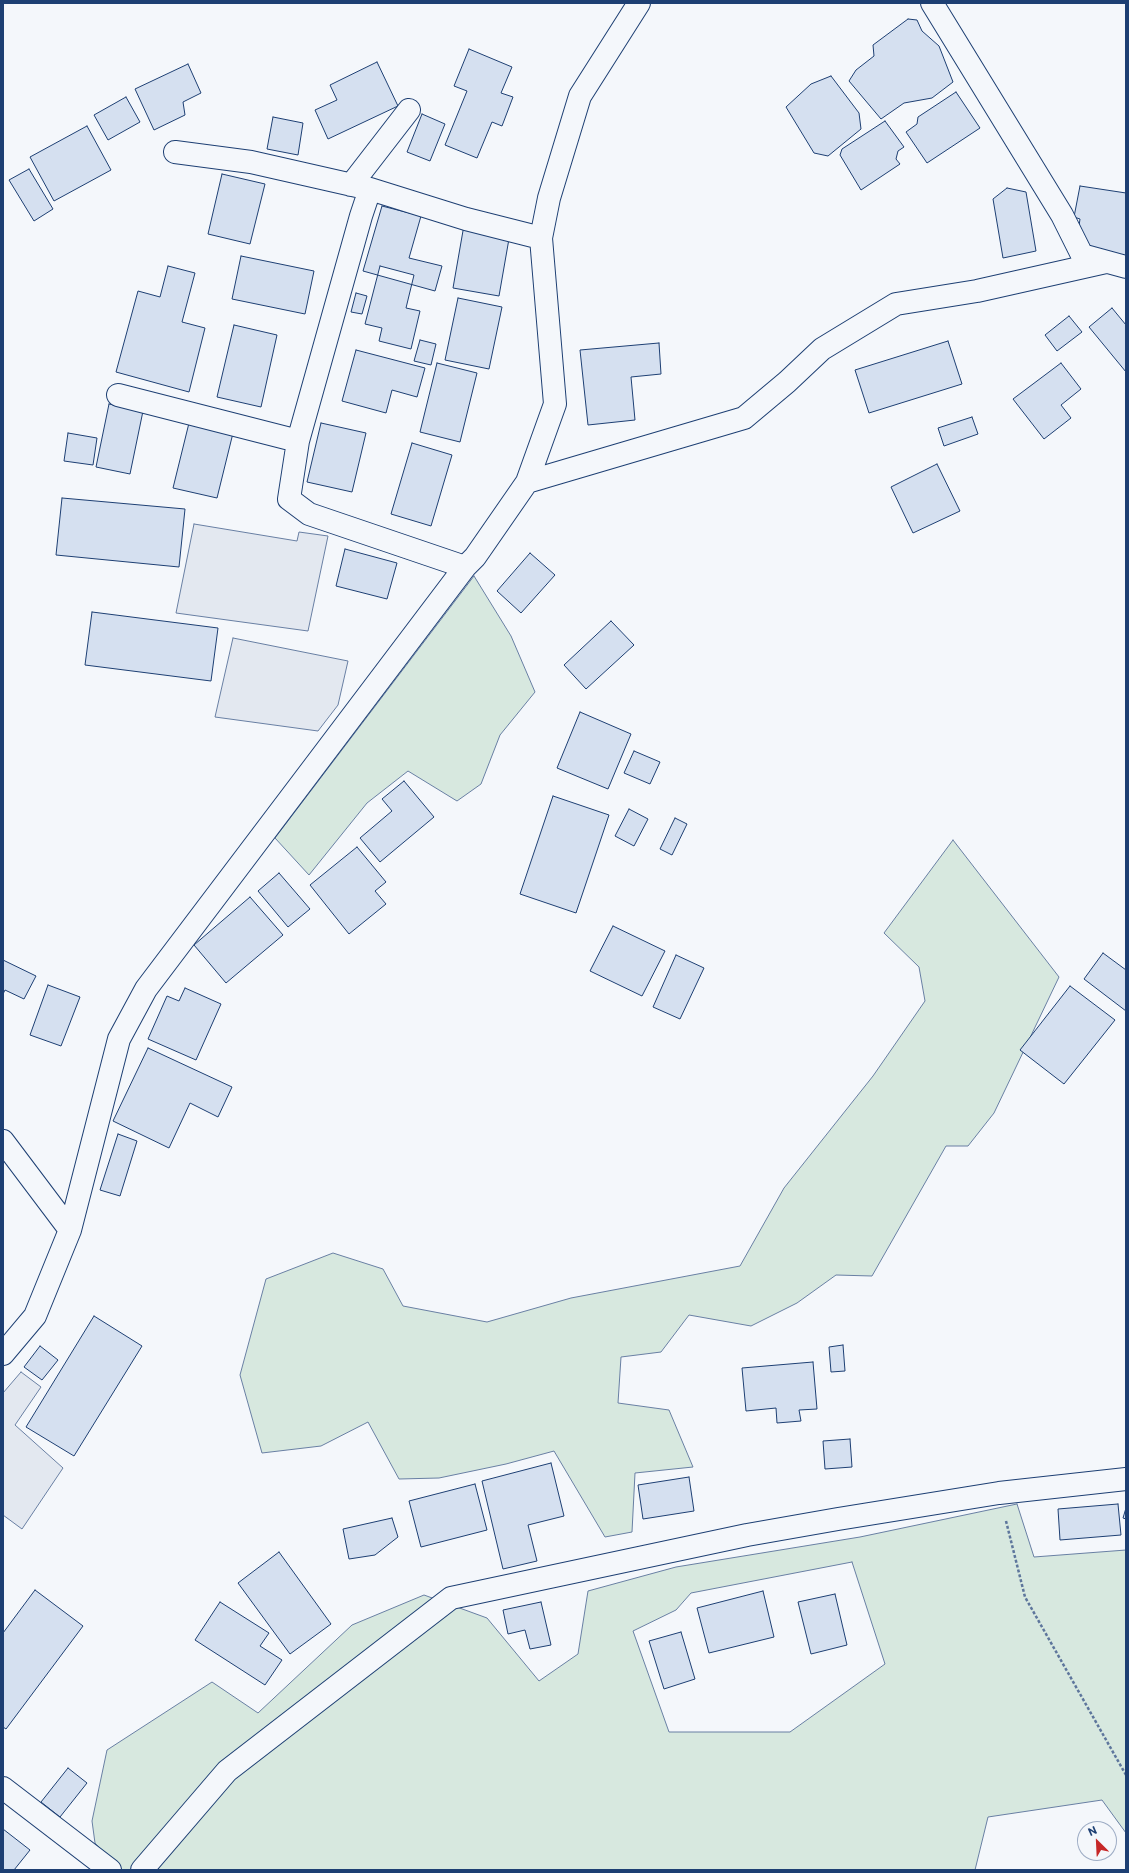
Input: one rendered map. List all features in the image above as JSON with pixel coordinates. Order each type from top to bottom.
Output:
[{"type":"street","points":[[3,1354],[35,1316],[70,1230],[119,1039],[146,989],[465,567],[488,539],[527,482],[555,404],[541,238],[549,198],[580,96],[639,3]]},
{"type":"street","points":[[932,3],[1062,215],[1082,255],[1116,265]]},
{"type":"street","points":[[409,110],[361,187],[361,216],[298,441],[289,499],[309,514],[465,567]]},
{"type":"street","points":[[175,152],[251,162],[361,187],[466,219],[541,238]]},
{"type":"street","points":[[527,482],[744,418],[822,350],[896,304],[977,291],[1116,265]]},
{"type":"street","points":[[118,395],[298,441]]},
{"type":"street","points":[[3,1141],[70,1230]]},
{"type":"street","points":[[142,1870],[227,1771],[451,1598],[748,1535],[999,1493],[1126,1479]]},
{"type":"street","points":[[3,1788],[110,1870]]},
{"type":"path","points":[[999,1493],[1025,1597],[1126,1775]]},
{"type":"shaded area","points":[[194,524],[297,541],[299,532],[328,536],[308,631],[176,613]]},
{"type":"shaded area","points":[[474,576],[511,636],[535,692],[500,735],[481,784],[457,801],[408,771],[367,803],[309,875],[275,838]]},
{"type":"shaded area","points":[[233,638],[348,661],[338,705],[318,731],[215,717]]},
{"type":"shaded area","points":[[953,840],[1059,977],[994,1113],[968,1146],[946,1146],[872,1276],[836,1275],[797,1303],[751,1326],[689,1315],[661,1352],[621,1357],[618,1403],[669,1410],[693,1467],[635,1473],[632,1532],[605,1537],[554,1451],[506,1464],[439,1478],[399,1479],[368,1422],[321,1446],[262,1453],[240,1375],[266,1279],[333,1253],[383,1269],[403,1306],[487,1322],[571,1298],[740,1266],[784,1188],[873,1076],[925,1001],[919,967],[884,933]]},
{"type":"shaded area","points":[[21,1372],[41,1387],[15,1425],[63,1468],[22,1529],[3,1515],[3,1393]]},
{"type":"shaded area","points":[[1017,1504],[1034,1557],[1126,1550],[1126,1833],[1102,1800],[988,1817],[975,1870],[119,1870],[95,1843],[92,1821],[107,1750],[212,1682],[258,1713],[352,1625],[424,1595],[487,1618],[539,1681],[578,1654],[588,1591],[676,1567],[860,1537]],"holes":[[[852,1562],[885,1664],[790,1732],[669,1732],[633,1631],[676,1610],[691,1593]]]},
{"type":"building","points":[[908,19],[917,20],[922,31],[939,46],[953,82],[932,98],[904,103],[881,119],[849,81],[856,70],[874,56],[873,45]]},
{"type":"building","points":[[469,49],[512,67],[501,93],[513,97],[502,126],[492,122],[477,158],[445,145],[467,91],[454,86]]},
{"type":"building","points":[[377,62],[398,106],[328,139],[315,110],[337,100],[330,85]]},
{"type":"building","points":[[188,64],[201,93],[183,102],[185,115],[154,130],[135,89]]},
{"type":"building","points":[[831,76],[859,113],[861,129],[828,156],[814,153],[786,107],[811,84]]},
{"type":"building","points":[[956,92],[980,128],[927,163],[906,132],[917,124],[918,117]]},
{"type":"building","points":[[126,97],[140,122],[108,140],[94,115]]},
{"type":"building","points":[[422,114],[445,124],[430,161],[407,152]]},
{"type":"building","points":[[273,117],[303,123],[298,155],[267,149]]},
{"type":"building","points":[[885,121],[904,147],[898,151],[896,159],[900,164],[861,190],[840,155],[842,149]]},
{"type":"building","points":[[87,126],[111,170],[54,201],[30,157]]},
{"type":"building","points":[[29,169],[53,209],[34,221],[9,180]]},
{"type":"building","points":[[222,174],[265,184],[250,244],[208,234]]},
{"type":"building","points":[[1080,186],[1126,193],[1126,261],[1088,251],[1078,233],[1080,219],[1074,217]]},
{"type":"building","points":[[1007,188],[1026,192],[1036,251],[1003,258],[993,199]]},
{"type":"building","points":[[382,206],[421,216],[409,258],[442,266],[435,291],[363,271]]},
{"type":"building","points":[[464,225],[510,233],[499,296],[453,288]]},
{"type":"building","points":[[241,256],[314,271],[305,314],[232,299]]},
{"type":"building","points":[[168,266],[195,273],[182,322],[205,328],[189,392],[116,372],[138,291],[160,297]]},
{"type":"building","points":[[380,266],[414,275],[406,308],[420,311],[411,349],[379,341],[382,328],[365,324]]},
{"type":"building","points":[[356,293],[367,296],[362,314],[351,312]]},
{"type":"building","points":[[458,298],[502,307],[489,369],[445,360]]},
{"type":"building","points":[[1112,308],[1126,325],[1126,372],[1089,327]]},
{"type":"building","points":[[1069,316],[1082,332],[1057,351],[1045,335]]},
{"type":"building","points":[[234,325],[277,335],[261,407],[217,397]]},
{"type":"building","points":[[420,340],[436,344],[431,365],[414,361]]},
{"type":"building","points":[[948,341],[962,384],[869,413],[855,370]]},
{"type":"building","points":[[659,343],[661,374],[631,377],[635,420],[588,425],[580,350]]},
{"type":"building","points":[[356,350],[425,368],[417,397],[392,390],[386,413],[342,401]]},
{"type":"building","points":[[437,363],[477,373],[460,442],[420,432]]},
{"type":"building","points":[[1061,363],[1081,389],[1061,405],[1071,418],[1044,439],[1013,399]]},
{"type":"building","points":[[109,404],[143,411],[130,474],[96,467]]},
{"type":"building","points":[[972,417],[978,434],[944,446],[938,428]]},
{"type":"building","points":[[189,423],[233,433],[217,498],[173,488]]},
{"type":"building","points":[[321,423],[366,433],[352,492],[307,482]]},
{"type":"building","points":[[68,433],[97,438],[93,465],[64,461]]},
{"type":"building","points":[[412,443],[452,455],[431,526],[391,514]]},
{"type":"building","points":[[937,464],[960,511],[913,533],[891,487]]},
{"type":"building","points":[[62,498],[185,509],[179,567],[56,555]]},
{"type":"building","points":[[345,549],[397,563],[387,599],[336,586]]},
{"type":"building","points":[[530,553],[555,575],[521,613],[497,591]]},
{"type":"building","points":[[92,612],[218,628],[211,681],[85,665]]},
{"type":"building","points":[[611,621],[634,645],[586,689],[564,665]]},
{"type":"building","points":[[580,712],[631,734],[608,789],[557,768]]},
{"type":"building","points":[[634,751],[660,762],[650,784],[624,773]]},
{"type":"building","points":[[404,781],[434,817],[380,862],[360,838],[392,811],[382,799]]},
{"type":"building","points":[[553,796],[609,815],[576,913],[520,894]]},
{"type":"building","points":[[629,809],[648,819],[634,846],[615,836]]},
{"type":"building","points":[[675,818],[687,824],[672,855],[660,849]]},
{"type":"building","points":[[357,847],[386,882],[375,891],[386,904],[349,934],[310,885]]},
{"type":"building","points":[[279,873],[310,909],[288,927],[258,891]]},
{"type":"building","points":[[250,897],[283,935],[226,983],[194,945]]},
{"type":"building","points":[[613,926],[665,951],[642,996],[590,971]]},
{"type":"building","points":[[1103,953],[1126,970],[1126,1011],[1084,979]]},
{"type":"building","points":[[676,955],[704,968],[680,1019],[653,1007]]},
{"type":"building","points":[[3,960],[36,976],[24,999],[5,990],[3,994]]},
{"type":"building","points":[[48,985],[80,997],[61,1046],[30,1035]]},
{"type":"building","points":[[1070,986],[1115,1020],[1064,1084],[1020,1050]]},
{"type":"building","points":[[185,988],[221,1004],[196,1060],[148,1039],[167,996],[179,1001]]},
{"type":"building","points":[[148,1048],[232,1087],[218,1117],[190,1103],[169,1148],[113,1121]]},
{"type":"building","points":[[118,1134],[137,1141],[120,1196],[100,1190]]},
{"type":"building","points":[[94,1316],[142,1346],[74,1456],[26,1427]]},
{"type":"building","points":[[843,1345],[845,1371],[831,1372],[829,1347]]},
{"type":"building","points":[[40,1346],[58,1360],[42,1380],[24,1367]]},
{"type":"building","points":[[813,1362],[817,1409],[799,1410],[801,1421],[777,1423],[776,1408],[746,1411],[742,1368]]},
{"type":"building","points":[[850,1439],[852,1467],[825,1469],[823,1441]]},
{"type":"building","points":[[551,1463],[564,1516],[528,1525],[537,1561],[503,1569],[482,1481]]},
{"type":"building","points":[[689,1477],[694,1511],[643,1519],[638,1485]]},
{"type":"building","points":[[475,1484],[487,1530],[421,1547],[409,1501]]},
{"type":"building","points":[[1118,1504],[1121,1535],[1060,1540],[1058,1509]]},
{"type":"building","points":[[1126,1508],[1126,1519],[1123,1518]]},
{"type":"building","points":[[392,1518],[398,1537],[375,1555],[349,1559],[343,1529]]},
{"type":"building","points":[[279,1552],[331,1624],[290,1654],[238,1583]]},
{"type":"building","points":[[35,1590],[83,1626],[6,1729],[3,1727],[3,1633]]},
{"type":"building","points":[[763,1591],[774,1637],[709,1653],[697,1608]]},
{"type":"building","points":[[835,1594],[847,1645],[811,1654],[798,1602]]},
{"type":"building","points":[[220,1602],[269,1633],[260,1646],[282,1660],[265,1685],[195,1640]]},
{"type":"building","points":[[541,1602],[551,1645],[530,1649],[525,1630],[508,1634],[503,1610]]},
{"type":"building","points":[[681,1632],[695,1679],[664,1689],[649,1641]]},
{"type":"building","points":[[68,1768],[87,1783],[60,1817],[41,1802]]},
{"type":"building","points":[[3,1829],[30,1850],[14,1870],[3,1870]]}]
